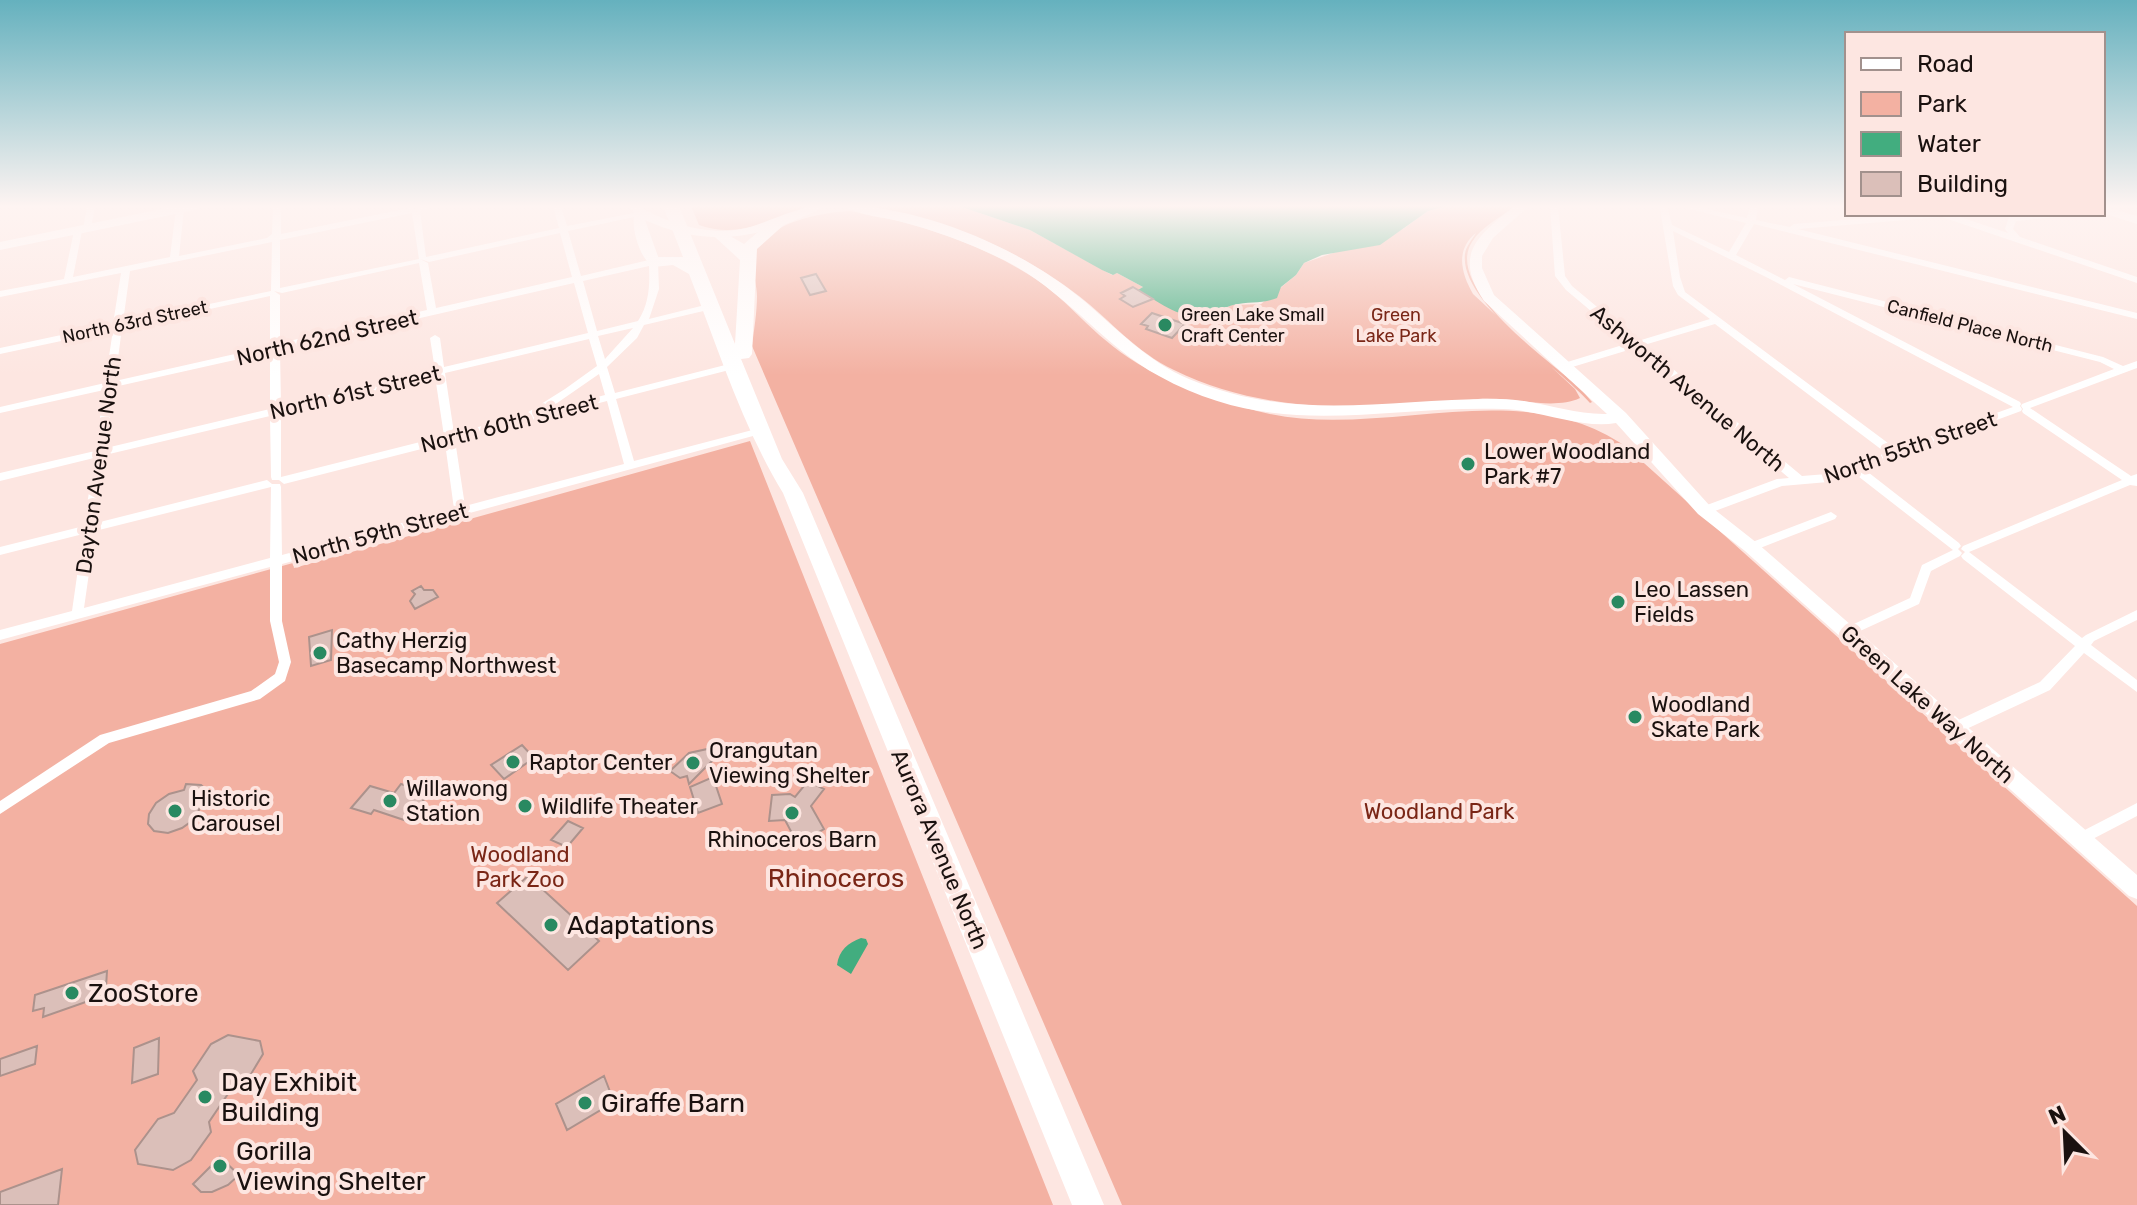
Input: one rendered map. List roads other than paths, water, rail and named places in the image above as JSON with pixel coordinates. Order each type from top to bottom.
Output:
[{"type":"highway","points":[[679,262],[694,270]]},
{"type":"highway","name":"Aurora Avenue North","points":[[693,262],[709,307],[786,458],[793,493]]},
{"type":"highway","name":"Aurora Avenue North","points":[[698,262],[738,360],[760,431],[772,459],[793,493],[1088,1205]]},
{"type":"highway","points":[[738,360],[747,262]]},
{"type":"main road","points":[[1015,262],[1064,292],[1114,339],[1145,362],[1184,383],[1240,402],[1332,414],[1499,403],[1543,408],[1595,420],[1620,417]]},
{"type":"main road","name":"Green Lake Way North","points":[[1474,262],[1476,273],[1494,303],[1620,417],[1704,510],[1715,514],[2137,889]]},
{"type":"street","points":[[68,280],[73,262]]},
{"type":"street","points":[[0,294],[158,262]]},
{"type":"street","points":[[0,808],[105,739],[255,695],[274,685],[284,670],[276,621],[276,262]]},
{"type":"street","name":"North 63rd Street","points":[[0,351],[412,262]]},
{"type":"street","points":[[423,262],[432,313]]},
{"type":"street","points":[[572,262],[630,466]]},
{"type":"street","name":"North 62nd Street","points":[[0,410],[652,262]]},
{"type":"street","points":[[525,419],[602,369],[641,324],[654,296],[656,275],[653,262]]},
{"type":"street","name":"Ashworth Avenue North","points":[[1559,262],[1560,276],[1569,288],[1799,480]]},
{"type":"street","points":[[1675,262],[1677,287],[1894,453]]},
{"type":"street","points":[[1743,262],[2021,407],[2135,481]]},
{"type":"street","points":[[1921,262],[2137,316]]},
{"type":"street","points":[[2084,262],[2137,280]]},
{"type":"street","name":"Dayton Avenue North","points":[[77,615],[126,269]]},
{"type":"street","name":"Canfield Place North","points":[[1771,276],[2103,360],[2122,369]]},
{"type":"street","name":"North 61st Street","points":[[0,477],[709,307]]},
{"type":"street","points":[[1565,366],[1717,320]]},
{"type":"street","points":[[435,338],[460,512]]},
{"type":"street","name":"North 60th Street","points":[[0,551],[525,419],[738,360]]},
{"type":"street","name":"North 55th Street","points":[[1715,514],[1781,482],[1819,480],[2137,364]]},
{"type":"street","name":"North 59th Street","points":[[0,635],[760,431]]},
{"type":"street","points":[[1855,468],[2137,687]]},
{"type":"street","points":[[1847,632],[1908,607],[1920,594],[1926,568],[2135,481]]},
{"type":"street","points":[[1751,547],[1831,516]]},
{"type":"street","points":[[1955,728],[2045,686],[2090,638],[2137,615]]},
{"type":"street","points":[[2080,839],[2137,809]]},
{"type":"water","points":[[1088,262],[1306,262],[1281,287],[1277,298],[1233,305],[1212,315],[1199,317],[1172,310],[1138,290],[1143,287],[1117,273],[1113,275]]},
{"type":"water","points":[[861,938],[866,939],[868,944],[851,974],[837,965],[838,960],[845,948]]},
{"type":"place","name":"Green Lake Small Craft Center","points":[[1165,325]]},
{"type":"place","name":"Lower Woodland Park #7","points":[[1468,464]]},
{"type":"place","name":"Leo Lassen Fields","points":[[1618,602]]},
{"type":"place","name":"Cathy Herzig Basecamp Northwest","points":[[320,653]]},
{"type":"place","name":"Woodland Skate Park","points":[[1635,717]]},
{"type":"place","name":"Raptor Center","points":[[513,762]]},
{"type":"place","name":"Orangutan Viewing Shelter","points":[[693,763]]},
{"type":"place","name":"Willawong Station","points":[[390,801]]},
{"type":"place","name":"Wildlife Theater","points":[[525,806]]},
{"type":"place","name":"Historic Carousel","points":[[175,811]]},
{"type":"place","name":"Rhinoceros Barn","points":[[792,813]]},
{"type":"place","name":"Adaptations","points":[[551,925]]},
{"type":"place","name":"ZooStore","points":[[72,993]]},
{"type":"place","name":"Day Exhibit Building","points":[[205,1097]]},
{"type":"place","name":"Giraffe Barn","points":[[585,1103]]},
{"type":"place","name":"Gorilla Viewing Shelter","points":[[220,1166]]},
{"type":"park label","name":"Green Lake Park","points":[[1396,325]]},
{"type":"park label","name":"Woodland Park","points":[[1439,811]]},
{"type":"park label","name":"Woodland Park Zoo","points":[[520,866]]},
{"type":"park label","name":"Rhinoceros","points":[[836,878]]}]
